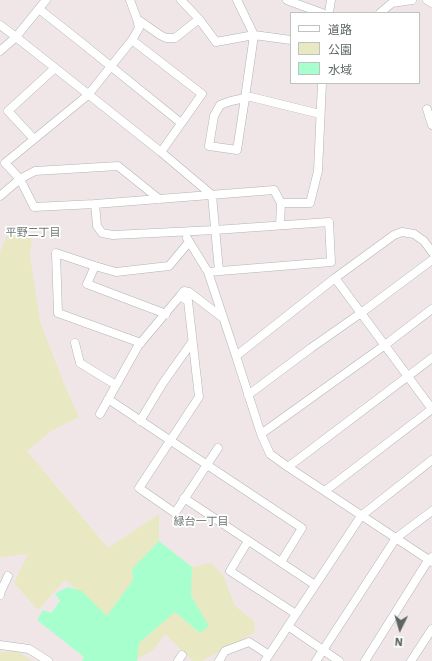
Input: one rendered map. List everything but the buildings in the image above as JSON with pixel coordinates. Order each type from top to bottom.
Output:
[{"type":"street","points":[[0,51],[16,37],[46,0]]},
{"type":"street","points":[[130,0],[139,28],[132,40],[89,94],[5,163],[20,179],[34,207],[95,204],[274,190],[281,203],[280,225]]},
{"type":"street","points":[[181,0],[199,19],[216,42],[254,35],[290,40]]},
{"type":"street","points":[[237,0],[254,35],[245,98],[237,150],[210,146],[214,116],[220,105],[232,101],[245,98],[250,97],[320,114]]},
{"type":"street","points":[[287,0],[319,12]]},
{"type":"street","points":[[329,12],[331,0]]},
{"type":"street","points":[[381,12],[392,3],[412,0]]},
{"type":"street","points":[[39,9],[181,123]]},
{"type":"street","points":[[137,19],[166,38],[175,38],[199,19]]},
{"type":"street","points":[[0,24],[161,152],[212,195],[219,271]]},
{"type":"street","points":[[132,40],[202,94],[161,152]]},
{"type":"street","points":[[34,139],[8,110],[55,68]]},
{"type":"street","points":[[281,203],[310,203],[318,171],[322,84]]},
{"type":"street","points":[[427,109],[432,125]]},
{"type":"street","points":[[0,196],[20,179],[35,171],[118,166],[158,199]]},
{"type":"street","points":[[95,204],[97,226],[102,233],[113,235],[329,222],[331,262],[208,272]]},
{"type":"street","points":[[182,230],[208,272],[261,434],[270,454],[361,516],[431,559],[365,661]]},
{"type":"street","points":[[236,356],[335,278],[394,235],[402,232],[414,234],[424,241],[432,252]]},
{"type":"street","points":[[140,343],[58,313],[56,253],[116,272],[169,266],[189,242]]},
{"type":"street","points":[[248,395],[311,348],[362,313],[432,260]]},
{"type":"street","points":[[95,266],[86,284],[166,314]]},
{"type":"street","points":[[325,491],[432,409],[335,278]]},
{"type":"street","points":[[100,414],[140,343],[184,291],[189,292],[223,318]]},
{"type":"street","points":[[180,296],[188,301],[199,397],[139,488],[175,513],[218,448]]},
{"type":"street","points":[[261,434],[385,345],[432,309]]},
{"type":"street","points":[[140,421],[163,383],[192,342]]},
{"type":"street","points":[[75,343],[80,363],[116,385]]},
{"type":"street","points":[[288,467],[432,358]]},
{"type":"street","points":[[108,399],[302,528],[281,562]]},
{"type":"street","points":[[219,661],[225,651],[249,642],[267,658],[361,516],[432,460]]},
{"type":"street","points":[[184,498],[315,585]]},
{"type":"street","points":[[316,661],[396,538],[432,511]]},
{"type":"street","points":[[248,541],[230,571],[296,614]]},
{"type":"street","points":[[0,595],[8,576]]},
{"type":"street","points":[[288,626],[339,661]]},
{"type":"street","points":[[411,661],[432,629]]},
{"type":"street","points":[[0,645],[30,649],[48,661]]},
{"type":"green space","points":[[24,229],[32,237],[30,256],[40,321],[64,384],[79,417],[51,431],[27,451],[108,548],[159,514],[159,541],[132,569],[133,580],[107,617],[65,580],[38,610],[14,583],[28,554],[0,557],[0,252],[6,237]]},
{"type":"green space","points":[[211,563],[223,575],[235,606],[254,621],[255,632],[202,661],[193,661],[165,634],[153,650],[137,659],[139,643],[175,611],[199,633],[191,596],[192,567]]},
{"type":"green space","points":[[16,651],[33,661],[0,661],[0,652]]},
{"type":"water","points":[[159,541],[192,567],[191,596],[209,626],[200,633],[175,612],[139,643],[137,661],[82,661],[84,657],[37,620],[43,610],[51,613],[60,601],[55,594],[67,587],[82,591],[107,616],[133,580],[132,569]]},
{"type":"district","name":"平野二丁目","points":[[33,233]]},
{"type":"district","name":"緑台一丁目","points":[[201,522]]}]
